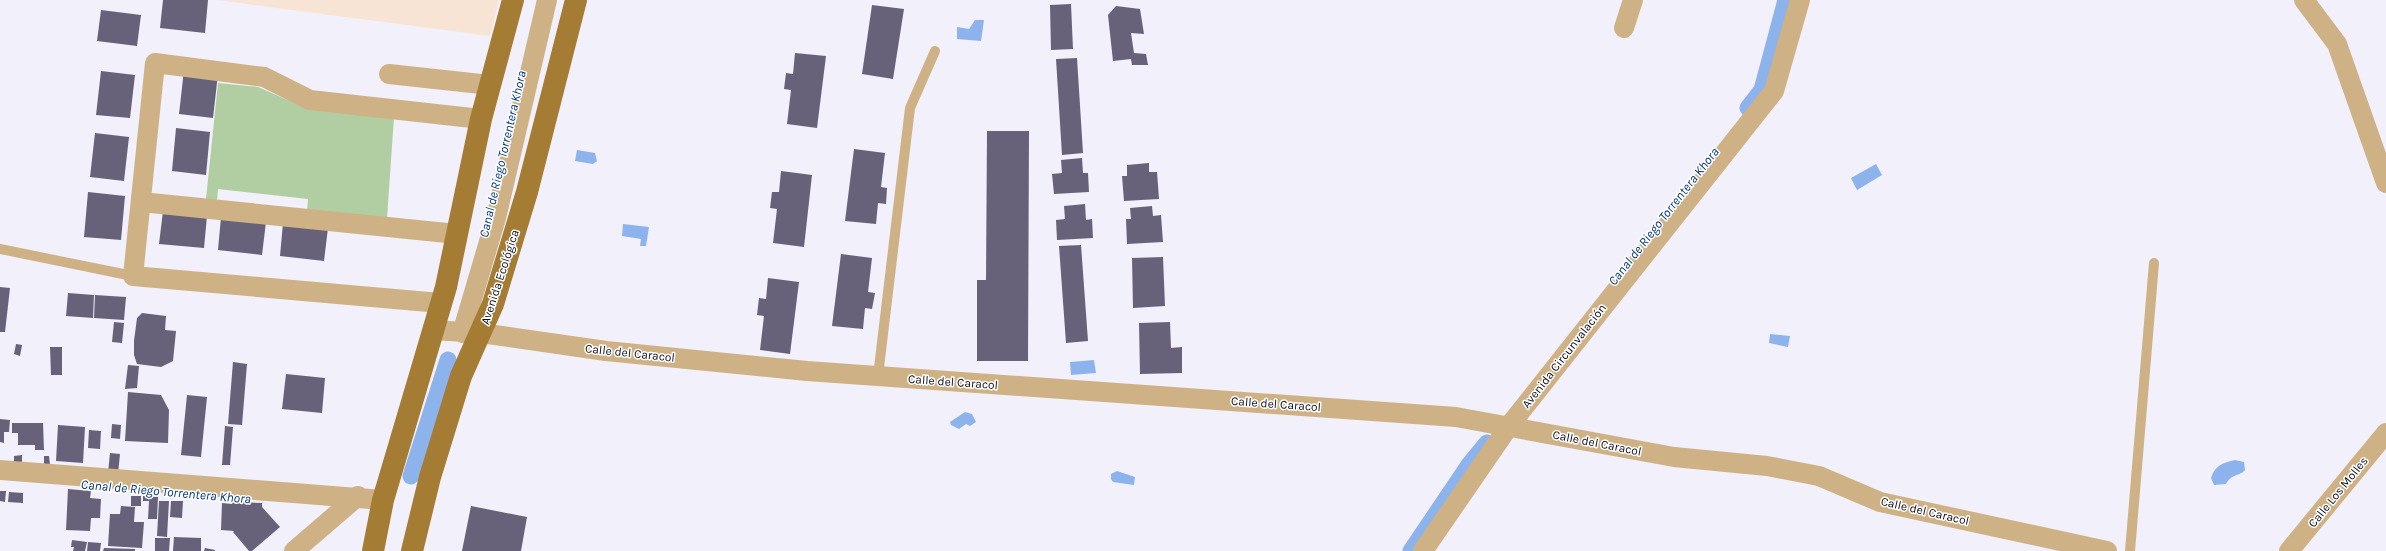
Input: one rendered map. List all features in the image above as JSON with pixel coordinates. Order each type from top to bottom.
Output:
[{"type":"main road","points":[[373,551],[383,500],[440,303],[457,234],[481,119],[513,0]]},
{"type":"main road","name":"Avenida Ecológica","points":[[412,551],[430,477],[472,333],[493,304],[527,192],[576,0]]},
{"type":"street","points":[[472,333],[496,218],[547,0]]},
{"type":"street","points":[[1624,28],[1633,0]]},
{"type":"street","name":"Avenida Circunvalación","points":[[1423,551],[1509,426],[1774,91],[1800,0]]},
{"type":"street","points":[[2304,0],[2337,44],[2386,183]]},
{"type":"street","points":[[440,303],[133,276],[155,64],[264,77],[310,100],[481,119]]},
{"type":"street","points":[[389,74],[490,85]]},
{"type":"street","points":[[141,202],[457,234]]},
{"type":"street","name":"Calle del Caracol","points":[[433,330],[472,333],[606,351],[878,376],[1456,417],[1674,457],[1767,466],[1819,476],[1880,502],[2107,551]]},
{"type":"street","name":"Calle Los Molles","points":[[2289,551],[2386,433]]},
{"type":"street","points":[[0,470],[358,496],[383,500]]},
{"type":"street","points":[[294,551],[358,496]]},
{"type":"lane","points":[[878,376],[910,108],[935,52]]},
{"type":"lane","points":[[0,248],[133,276]]},
{"type":"lane","points":[[2130,551],[2154,263]]},
{"type":"shaded area","points":[[217,0],[499,0],[490,36]]},
{"type":"green space","points":[[218,83],[258,87],[306,108],[394,117],[387,218],[307,211],[308,199],[218,189],[217,201],[206,199]]},
{"type":"water","points":[[975,20],[984,20],[981,41],[957,39],[957,27],[969,29]]},
{"type":"water","points":[[577,150],[595,153],[597,161],[593,164],[575,161]]},
{"type":"water","points":[[1876,164],[1882,175],[1857,190],[1851,178]]},
{"type":"water","points":[[623,224],[649,227],[646,246],[640,246],[641,239],[622,236]]},
{"type":"water","points":[[1770,334],[1790,336],[1788,347],[1769,343]]},
{"type":"water","points":[[1094,360],[1096,373],[1071,375],[1070,362]]},
{"type":"water","points":[[965,412],[972,414],[976,422],[970,426],[966,424],[959,429],[951,425],[950,422]]},
{"type":"water","points":[[2235,460],[2244,462],[2245,470],[2231,478],[2226,484],[2214,485],[2211,478],[2217,467]]},
{"type":"water","points":[[1117,471],[1135,477],[1134,485],[1113,482],[1111,479],[1111,474]]},
{"type":"building","points":[[163,0],[208,0],[205,33],[160,28]]},
{"type":"building","points":[[1071,4],[1073,49],[1051,50],[1050,5]]},
{"type":"building","points":[[872,5],[904,9],[893,79],[862,74]]},
{"type":"building","points":[[1116,6],[1140,9],[1144,34],[1131,33],[1134,53],[1146,54],[1148,65],[1132,65],[1131,59],[1113,61],[1108,15]]},
{"type":"building","points":[[101,10],[141,15],[137,46],[97,41]]},
{"type":"building","points":[[795,53],[826,56],[817,128],[787,124],[791,90],[784,89],[786,73],[793,74]]},
{"type":"building","points":[[1077,58],[1083,153],[1062,155],[1056,59]]},
{"type":"building","points":[[184,70],[218,74],[213,118],[179,114]]},
{"type":"building","points":[[101,71],[135,75],[130,118],[96,115]]},
{"type":"building","points":[[176,128],[210,132],[206,175],[172,171]]},
{"type":"building","points":[[987,131],[1029,131],[1028,361],[977,361],[977,280],[986,280]]},
{"type":"building","points":[[95,133],[129,137],[124,181],[90,177]]},
{"type":"building","points":[[854,149],[885,153],[881,187],[887,188],[886,204],[878,203],[876,224],[845,221]]},
{"type":"building","points":[[1082,158],[1083,173],[1088,173],[1089,192],[1054,194],[1052,174],[1062,173],[1061,160]]},
{"type":"building","points":[[1149,163],[1149,172],[1157,172],[1159,199],[1124,201],[1122,176],[1127,176],[1127,165]]},
{"type":"building","points":[[781,171],[812,175],[804,247],[773,243],[777,209],[770,208],[772,192],[779,192]]},
{"type":"building","points":[[88,192],[125,196],[121,240],[84,237]]},
{"type":"building","points":[[1085,204],[1086,220],[1092,219],[1093,238],[1057,240],[1056,220],[1065,219],[1064,206]]},
{"type":"building","points":[[1152,206],[1153,216],[1161,215],[1163,242],[1127,244],[1126,219],[1131,219],[1130,208]]},
{"type":"building","points":[[163,211],[207,216],[204,248],[159,244]]},
{"type":"building","points":[[221,217],[266,222],[262,255],[218,250]]},
{"type":"building","points":[[283,223],[328,228],[324,261],[280,256]]},
{"type":"building","points":[[1081,245],[1088,341],[1066,343],[1059,246]]},
{"type":"building","points":[[841,254],[872,258],[868,292],[875,293],[872,309],[865,308],[863,329],[832,326]]},
{"type":"building","points":[[1163,257],[1165,306],[1133,308],[1132,258]]},
{"type":"building","points":[[768,278],[799,282],[790,354],[760,350],[764,316],[757,315],[759,298],[766,299]]},
{"type":"building","points":[[0,287],[10,288],[5,332],[0,332]]},
{"type":"building","points":[[68,293],[94,295],[93,318],[66,316]]},
{"type":"building","points":[[95,295],[126,297],[124,320],[94,318]]},
{"type":"building","points":[[142,313],[166,316],[165,330],[176,331],[173,361],[161,367],[137,364],[134,355],[134,341],[137,318]]},
{"type":"building","points":[[114,322],[124,323],[122,343],[112,342]]},
{"type":"building","points":[[1170,322],[1171,348],[1182,347],[1182,373],[1140,374],[1139,323]]},
{"type":"building","points":[[16,344],[22,345],[20,356],[14,354]]},
{"type":"building","points":[[50,347],[62,347],[62,375],[51,375]]},
{"type":"building","points":[[233,362],[247,364],[242,425],[228,424]]},
{"type":"building","points":[[128,365],[139,366],[137,388],[125,389]]},
{"type":"building","points":[[286,374],[325,378],[322,413],[282,409]]},
{"type":"building","points":[[128,392],[161,395],[169,410],[168,443],[125,441]]},
{"type":"building","points":[[187,395],[207,397],[201,457],[181,455]]},
{"type":"building","points":[[0,419],[10,420],[9,432],[4,432],[4,443],[0,442]]},
{"type":"building","points":[[12,423],[43,423],[44,450],[35,450],[35,445],[18,445],[18,433],[12,433]]},
{"type":"building","points":[[112,424],[121,425],[120,439],[111,438]]},
{"type":"building","points":[[58,425],[85,427],[83,463],[56,461]]},
{"type":"building","points":[[225,426],[233,427],[230,465],[222,465]]},
{"type":"building","points":[[89,430],[101,431],[100,449],[88,448]]},
{"type":"building","points":[[110,453],[120,454],[118,474],[108,473]]},
{"type":"building","points":[[22,455],[22,465],[14,465],[14,456]]},
{"type":"building","points":[[44,456],[49,456],[50,465],[44,466]]},
{"type":"building","points":[[68,489],[91,491],[90,498],[101,499],[100,518],[91,518],[90,531],[66,530]]},
{"type":"building","points":[[0,491],[6,491],[5,502],[0,501]]},
{"type":"building","points":[[9,492],[23,493],[23,503],[8,502]]},
{"type":"building","points":[[131,496],[141,496],[141,506],[131,506]]},
{"type":"building","points":[[143,496],[158,497],[157,519],[148,519],[149,501],[143,501]]},
{"type":"building","points":[[159,501],[169,501],[167,537],[157,536]]},
{"type":"building","points":[[171,501],[183,501],[182,518],[170,517]]},
{"type":"building","points":[[232,502],[262,503],[262,507],[280,527],[252,551],[249,551],[233,532],[234,531],[221,530],[222,503],[232,504]]},
{"type":"building","points":[[121,506],[135,507],[134,522],[144,522],[142,548],[108,546],[110,514],[120,514]]},
{"type":"building","points":[[471,506],[527,517],[521,551],[462,551]]},
{"type":"building","points":[[174,537],[201,538],[201,551],[173,551]]},
{"type":"building","points":[[155,538],[170,538],[169,551],[155,551]]},
{"type":"building","points":[[72,540],[87,542],[85,551],[73,551],[74,547],[71,547]]},
{"type":"building","points":[[88,542],[101,543],[100,551],[87,551]]},
{"type":"building","points":[[104,548],[135,549],[135,551],[103,551]]},
{"type":"building","points":[[205,548],[215,550],[215,551],[204,551]]},
{"type":"waterway","name":"Canal de Riego Torrentera Khora","points":[[1748,108],[1762,90],[1786,0]]},
{"type":"waterway","name":"Canal de Riego Torrentera Khora","points":[[411,476],[448,360]]},
{"type":"waterway","name":"Canal de Riego Torrentera Khora","points":[[1411,551],[1469,465],[1487,443]]}]
